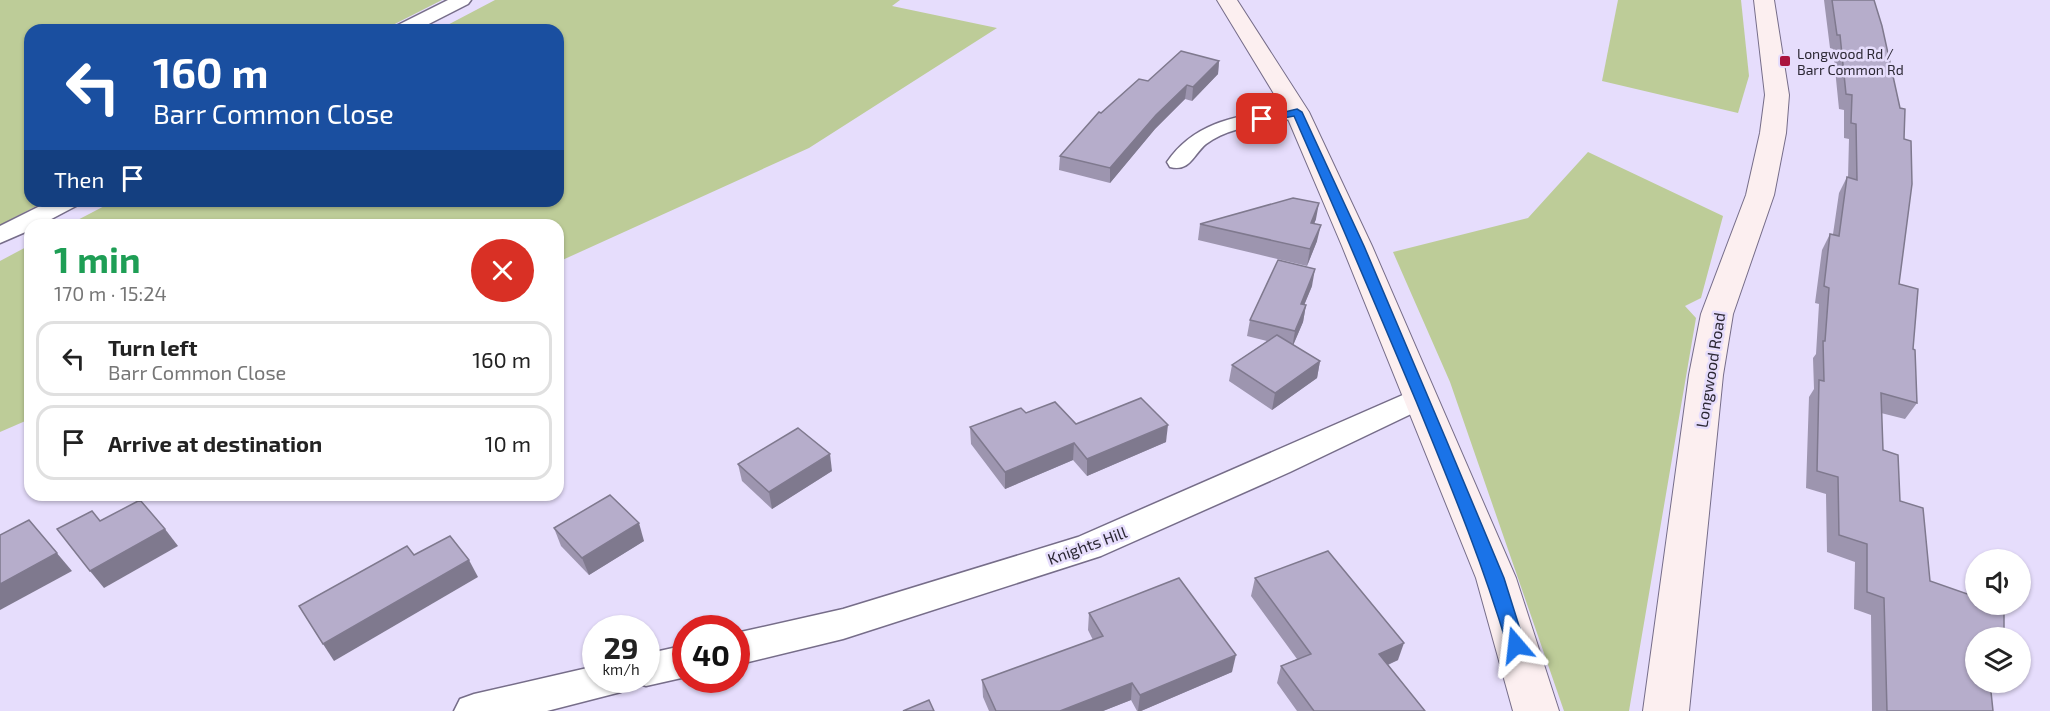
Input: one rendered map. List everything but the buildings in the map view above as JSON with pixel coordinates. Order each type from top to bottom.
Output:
[{"type":"main road","points":[[1227,0],[1297,112],[1421,397],[1496,578],[1536,711]]},
{"type":"main road","name":"Longwood Road","points":[[1666,711],[1706,375],[1718,314],[1760,195],[1773,133],[1777,95],[1764,0]]},
{"type":"street","points":[[415,24],[462,0]]},
{"type":"street","points":[[1178,162],[1199,140],[1226,126],[1297,112]]},
{"type":"street","points":[[33,219],[56,207]]},
{"type":"street","points":[[0,236],[24,224]]},
{"type":"street","name":"Knights Hill","points":[[750,646],[843,624],[1089,547],[1279,464],[1421,397]]},
{"type":"street","points":[[474,711],[582,686]]},
{"type":"green space","points":[[0,0],[442,0],[395,24],[24,24],[24,207],[34,207],[0,225]]},
{"type":"green space","points":[[495,0],[900,0],[892,6],[997,28],[809,148],[564,259],[564,219],[80,219],[102,207],[564,207],[564,24],[449,24]]},
{"type":"green space","points":[[1618,0],[1741,0],[1749,76],[1738,113],[1602,81]]},
{"type":"green space","points":[[1588,152],[1723,216],[1701,298],[1685,306],[1696,318],[1629,711],[1564,711],[1450,382],[1393,252],[1528,218]]},
{"type":"green space","points":[[24,248],[24,422],[0,432],[0,261]]},
{"type":"place","name":"Longwood Rd / Barr Common Rd","points":[[1785,61]]},
{"type":"route","points":[[1262,119],[1297,112],[1358,246],[1496,578],[1516,645]]}]
